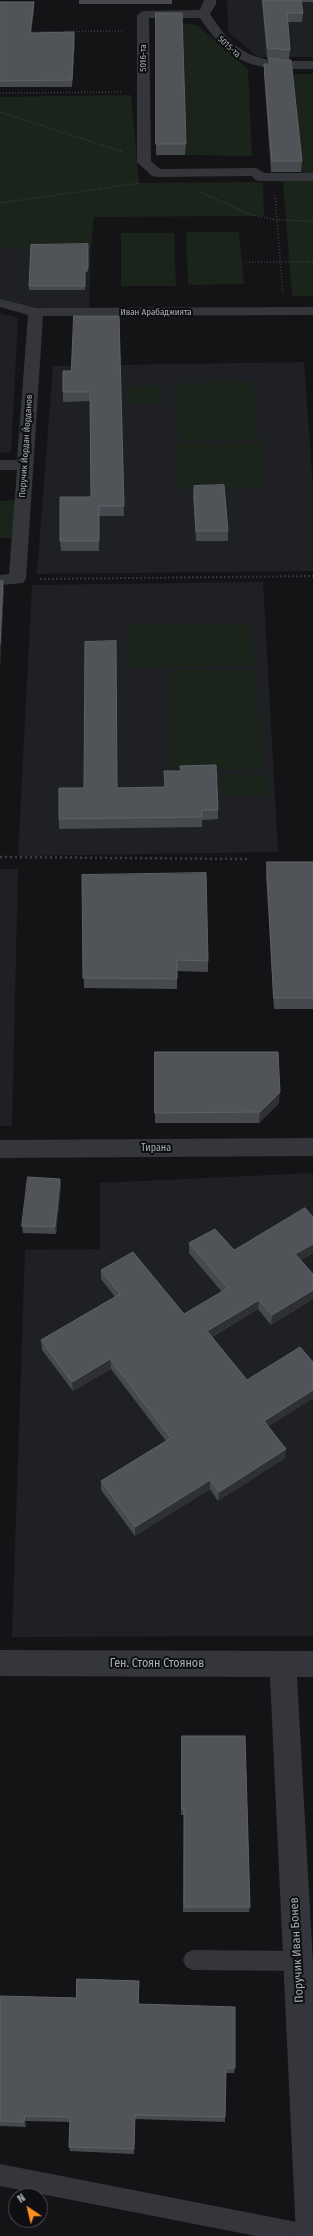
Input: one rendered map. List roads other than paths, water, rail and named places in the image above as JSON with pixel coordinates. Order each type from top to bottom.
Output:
[{"type":"street","points":[[204,14],[210,4],[210,0]]},
{"type":"street","name":"5016-та","points":[[204,14],[143,15],[144,162],[157,172],[256,172],[260,177],[313,177]]},
{"type":"street","name":"5015-та","points":[[204,14],[218,38],[243,59],[276,65],[313,65]]},
{"type":"street","name":"Иван Арабаджията","points":[[0,303],[36,312],[313,311]]},
{"type":"street","name":"Поручик Йордан Йорданов","points":[[0,580],[17,579],[36,312]]},
{"type":"street","points":[[0,465],[25,465]]},
{"type":"street","name":"Тирана","points":[[0,1149],[313,1147]]},
{"type":"street","name":"Ген. Стоян Стоянов","points":[[0,1663],[313,1664]]},
{"type":"street","name":"Поручик Иван Бонев","points":[[283,1664],[312,2236]]},
{"type":"lane","points":[[193,1960],[298,1961]]},
{"type":"lane","points":[[0,2175],[312,2236]]}]
